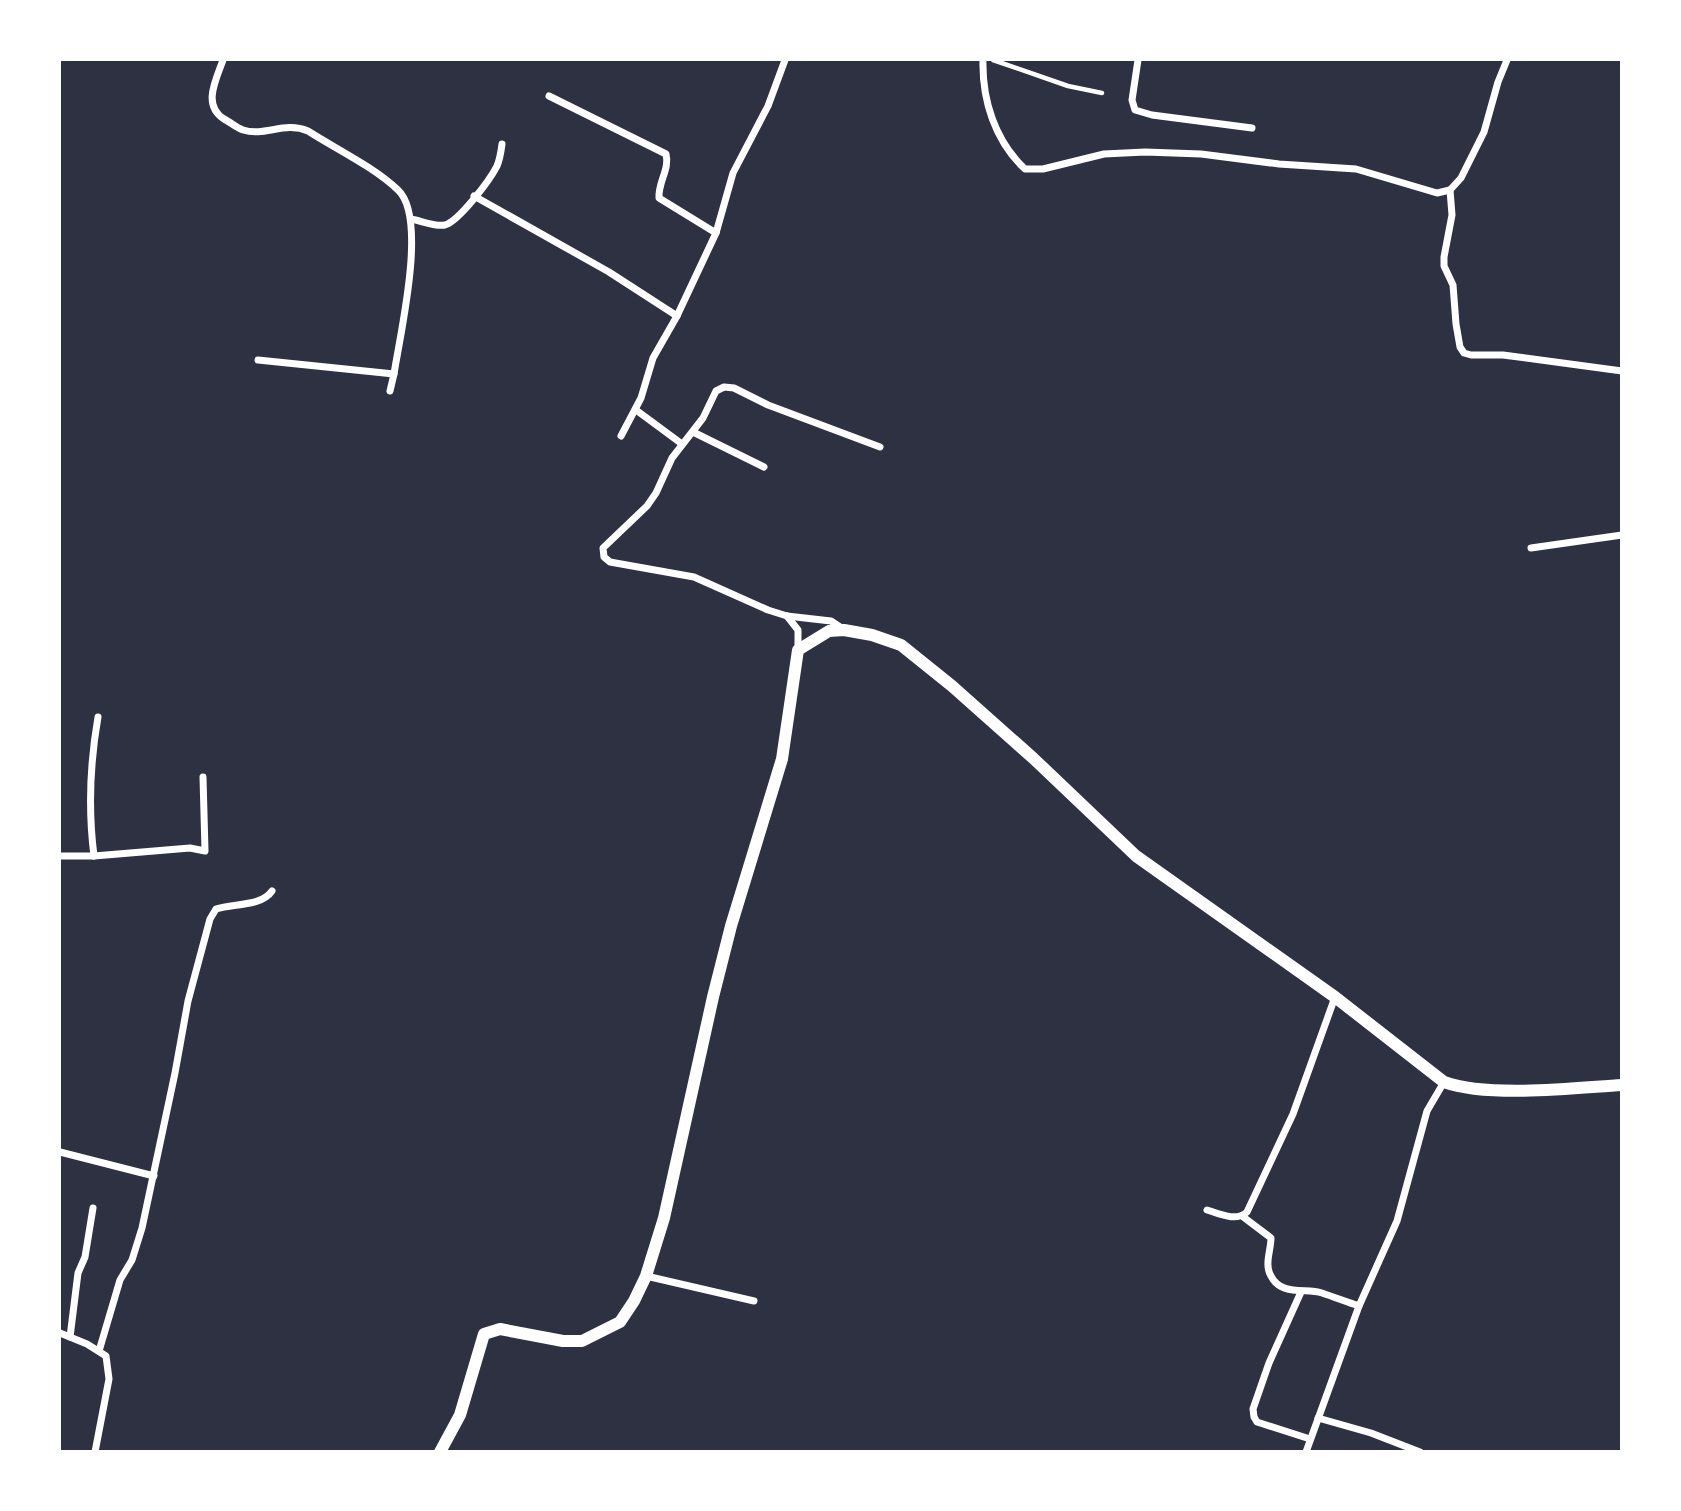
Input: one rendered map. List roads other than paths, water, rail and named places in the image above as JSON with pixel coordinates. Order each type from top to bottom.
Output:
[{"type":"street","points":[[223,60],[212,93],[212,106],[218,115],[242,130],[257,132],[296,126],[308,131],[382,177],[401,192],[411,219],[413,244],[390,391]]},
{"type":"street","points":[[621,436],[637,411],[653,358],[677,316],[716,233],[733,173],[768,106],[785,60]]},
{"type":"street","points":[[983,60],[988,108],[1015,160],[1026,170],[1043,170],[1104,153],[1200,154],[1279,164],[1356,169],[1437,193],[1450,190],[1461,178],[1484,132],[1507,60]]},
{"type":"street","points":[[1138,60],[1132,100],[1135,110],[1152,115],[1252,128]]},
{"type":"street","points":[[549,96],[666,153],[668,161],[659,198],[716,233]]},
{"type":"street","points":[[411,219],[440,226],[450,223],[495,170],[502,144]]},
{"type":"street","points":[[1450,190],[1452,215],[1444,266],[1452,285],[1460,347],[1464,353],[1503,355],[1622,371]]},
{"type":"street","points":[[474,196],[609,272],[677,316]]},
{"type":"street","points":[[258,360],[394,374]]},
{"type":"street","points":[[844,630],[831,621],[788,616],[748,603],[694,577],[610,562],[604,557],[603,548],[647,506],[672,458],[693,432],[716,391],[724,387],[734,388],[768,405],[880,447]]},
{"type":"street","points":[[637,411],[682,444]]},
{"type":"street","points":[[693,432],[764,467]]},
{"type":"street","points":[[1531,548],[1622,535]]},
{"type":"street","points":[[440,1451],[460,1415],[484,1334],[500,1329],[563,1340],[582,1340],[600,1334],[620,1322],[646,1276],[664,1218],[731,926],[782,759],[798,650],[798,630],[788,616]]},
{"type":"street","points":[[798,650],[829,631],[844,630],[872,635],[901,645],[952,685],[1136,856],[1335,997],[1444,1082],[1505,1090],[1622,1085]]},
{"type":"street","points":[[94,856],[90,779],[98,717]]},
{"type":"street","points":[[60,856],[190,848],[205,851],[203,777]]},
{"type":"street","points":[[99,1351],[120,1280],[132,1260],[140,1237],[188,1001],[210,919],[216,909],[230,904],[252,903],[268,897],[272,891]]},
{"type":"street","points":[[1208,1210],[1234,1218],[1247,1212],[1293,1114],[1335,997]]},
{"type":"street","points":[[1306,1451],[1359,1307],[1398,1221],[1427,1111],[1444,1082]]},
{"type":"street","points":[[60,1152],[154,1176]]},
{"type":"street","points":[[70,1337],[78,1273],[85,1257],[93,1208]]},
{"type":"street","points":[[1242,1216],[1271,1238],[1268,1257],[1271,1277],[1289,1290],[1319,1292],[1359,1307]]},
{"type":"street","points":[[646,1276],[754,1301]]},
{"type":"street","points":[[1301,1292],[1269,1363],[1253,1409],[1257,1422],[1310,1439]]},
{"type":"street","points":[[60,1333],[106,1356],[108,1380],[95,1451]]},
{"type":"street","points":[[1318,1418],[1420,1451]]},
{"type":"lane","points":[[993,60],[1068,86],[1102,93]]}]
